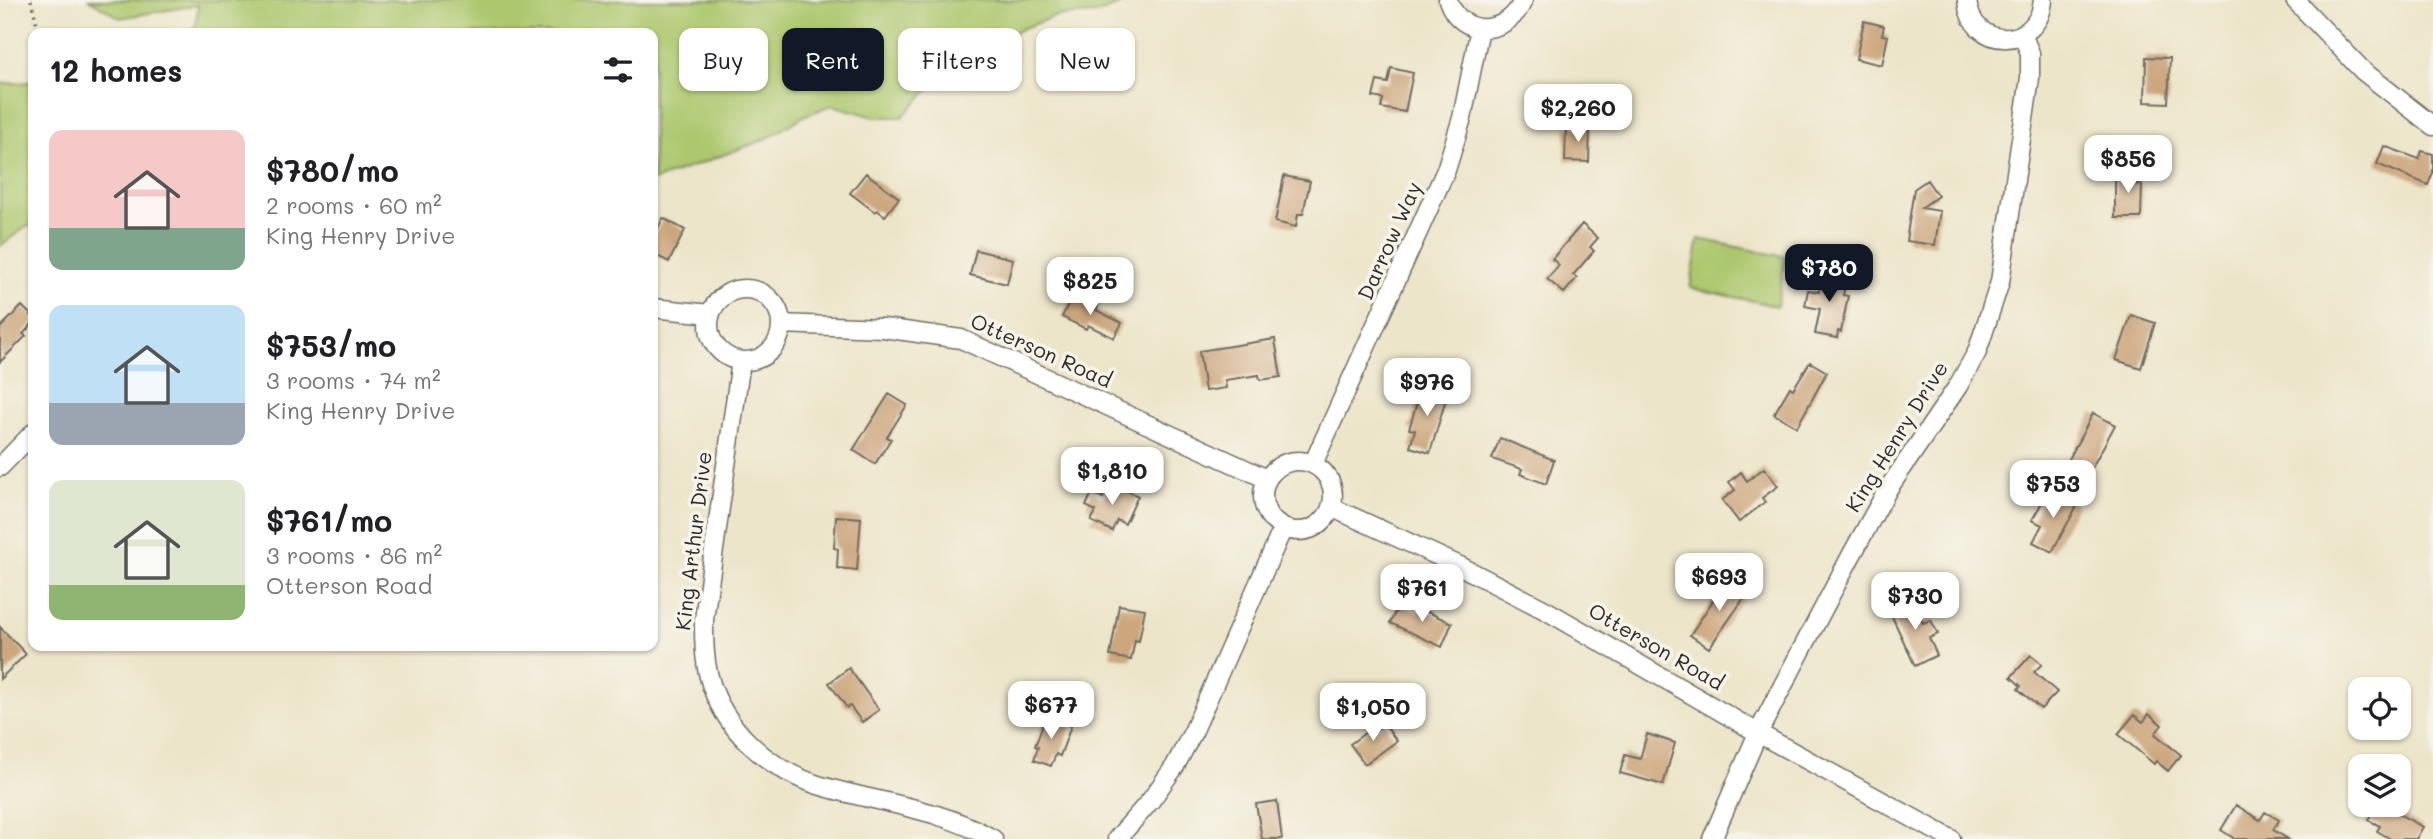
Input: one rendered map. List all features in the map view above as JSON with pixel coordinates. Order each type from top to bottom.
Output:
[{"type":"street","points":[[1448,0],[1458,17],[1480,28],[1494,28],[1506,23],[1516,14],[1523,0]]},
{"type":"street","points":[[1967,0],[1970,17],[1986,33],[2007,38],[2022,34],[2037,20],[2043,0]]},
{"type":"street","points":[[2295,0],[2363,71],[2433,126]]},
{"type":"street","name":"Darrow Way","points":[[1313,464],[1446,170],[1462,118],[1480,28]]},
{"type":"street","name":"King Henry Drive","points":[[1712,839],[1758,733],[1888,489],[1958,386],[1977,352],[2000,282],[2029,78],[2030,53],[2022,34]]},
{"type":"street","points":[[744,288],[766,295],[774,303],[781,324],[780,335],[769,352],[751,360],[741,360],[722,352],[715,344],[709,324],[710,314],[723,295],[744,288]]},
{"type":"street","points":[[658,309],[710,314]]},
{"type":"street","name":"Otterson Road","points":[[781,324],[883,328],[961,339],[1266,479]]},
{"type":"street","name":"King Arthur Drive","points":[[741,360],[704,619],[704,649],[710,679],[721,705],[749,744],[771,763],[792,775],[815,784],[955,820],[993,839]]},
{"type":"street","points":[[0,467],[28,438]]},
{"type":"street","points":[[1296,460],[1313,464],[1320,468],[1333,490],[1328,515],[1316,527],[1300,532],[1283,528],[1275,523],[1264,507],[1262,498],[1266,479],[1287,462],[1296,460]]},
{"type":"street","name":"Otterson Road","points":[[1331,507],[1537,605],[1758,733],[1951,839]]},
{"type":"street","points":[[1117,839],[1151,800],[1175,766],[1194,730],[1283,528]]},
{"type":"path","points":[[31,0],[38,28]]},
{"type":"green space","points":[[90,0],[1131,0],[1096,14],[1056,16],[1022,29],[898,28],[898,91],[927,91],[902,117],[875,117],[832,105],[806,115],[766,139],[658,179],[658,28],[193,28],[196,25],[198,5],[120,18]]},
{"type":"green space","points":[[28,82],[28,226],[0,246],[0,84]]},
{"type":"green space","points":[[1699,239],[1786,257],[1777,306],[1690,288]]},
{"type":"building","points":[[1864,21],[1884,26],[1882,35],[1888,36],[1882,65],[1856,59]]},
{"type":"building","points":[[2146,57],[2170,58],[2168,103],[2145,102]]},
{"type":"building","points":[[1391,68],[1413,73],[1405,112],[1381,108],[1383,99],[1373,97],[1377,81],[1388,83]]},
{"type":"building","points":[[1566,127],[1590,128],[1589,162],[1565,161]]},
{"type":"building","points":[[2384,146],[2419,159],[2422,151],[2433,154],[2433,172],[2428,185],[2377,164]]},
{"type":"building","points":[[2115,171],[2138,171],[2138,185],[2142,185],[2141,218],[2115,218]]},
{"type":"building","points":[[866,173],[899,198],[885,216],[877,210],[875,212],[850,193]]},
{"type":"building","points":[[1284,176],[1310,181],[1303,214],[1298,214],[1296,227],[1275,222]]},
{"type":"building","points":[[1927,180],[1938,196],[1921,208],[1940,211],[1935,245],[1906,241],[1914,189]]},
{"type":"building","points":[[663,218],[685,230],[669,262],[658,256],[658,228]]},
{"type":"building","points":[[1582,224],[1598,238],[1590,247],[1594,251],[1573,275],[1577,278],[1564,293],[1547,279],[1559,265],[1552,259]]},
{"type":"building","points":[[976,250],[1013,259],[1007,284],[970,275]]},
{"type":"building","points":[[1823,271],[1847,276],[1843,295],[1848,296],[1841,332],[1838,331],[1837,338],[1815,334],[1820,309],[1805,306],[1808,290],[1819,292]]},
{"type":"building","points":[[1073,294],[1098,306],[1096,310],[1122,323],[1114,338],[1088,325],[1086,329],[1062,317]]},
{"type":"building","points":[[22,306],[28,312],[28,328],[23,334],[26,336],[0,362],[0,328]]},
{"type":"building","points":[[2131,315],[2155,323],[2141,368],[2116,360]]},
{"type":"building","points":[[1275,339],[1281,377],[1260,380],[1259,375],[1225,380],[1226,388],[1205,391],[1199,351]]},
{"type":"building","points":[[1810,362],[1827,372],[1797,427],[1774,414],[1790,387],[1793,389]]},
{"type":"building","points":[[1427,385],[1448,392],[1430,453],[1410,447],[1415,430],[1409,429],[1419,396],[1423,398]]},
{"type":"building","points":[[889,394],[907,405],[887,437],[891,439],[875,464],[853,450]]},
{"type":"building","points":[[2093,413],[2115,425],[2088,475],[2067,463]]},
{"type":"building","points":[[1500,438],[1554,460],[1546,484],[1520,474],[1522,469],[1492,459]]},
{"type":"building","points":[[1764,468],[1778,486],[1762,498],[1765,502],[1739,522],[1722,500],[1735,490],[1729,482],[1741,472],[1747,481]]},
{"type":"building","points":[[1110,483],[1138,496],[1125,524],[1117,520],[1112,531],[1091,521],[1096,511],[1086,506],[1092,493],[1103,498]]},
{"type":"building","points":[[2049,490],[2077,506],[2052,552],[2033,542],[2042,525],[2032,520]]},
{"type":"building","points":[[836,516],[861,518],[857,570],[837,568],[838,549],[834,548]]},
{"type":"building","points":[[1728,578],[1749,591],[1709,648],[1690,635]]},
{"type":"building","points":[[1912,600],[1923,623],[1931,620],[1938,634],[1929,638],[1937,655],[1915,666],[1889,610]]},
{"type":"building","points":[[1399,603],[1419,613],[1421,609],[1452,623],[1442,647],[1390,623]]},
{"type":"building","points":[[1119,605],[1145,609],[1139,641],[1135,640],[1131,660],[1110,656]]},
{"type":"building","points":[[0,627],[26,654],[0,679]]},
{"type":"building","points":[[2031,655],[2042,664],[2034,672],[2057,692],[2041,709],[2018,689],[2021,686],[2011,677]]},
{"type":"building","points":[[849,668],[879,710],[862,722],[850,706],[847,708],[829,683]]},
{"type":"building","points":[[2149,714],[2162,725],[2155,734],[2181,755],[2168,771],[2156,761],[2154,764],[2118,734],[2134,715],[2143,722]]},
{"type":"building","points":[[1046,716],[1071,726],[1060,756],[1056,754],[1051,766],[1034,760],[1038,747],[1035,746]]},
{"type":"building","points":[[1384,724],[1397,741],[1365,764],[1350,744],[1372,728],[1375,731]]},
{"type":"building","points":[[1647,734],[1675,743],[1663,785],[1620,773],[1625,755],[1640,759]]},
{"type":"building","points":[[1277,801],[1282,839],[1262,839],[1256,804]]},
{"type":"building","points":[[2236,805],[2260,820],[2265,812],[2279,820],[2273,830],[2288,839],[2235,839],[2221,830]]},
{"type":"building","points":[[2370,817],[2404,817],[2423,827],[2416,839],[2391,839],[2377,831],[2380,826],[2368,820]]}]
